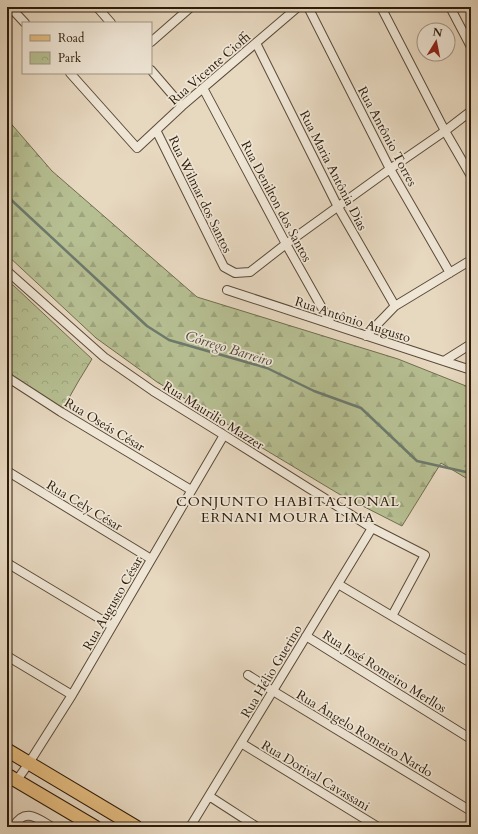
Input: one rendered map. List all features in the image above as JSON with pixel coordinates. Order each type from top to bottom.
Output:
[{"type":"main road","points":[[7,750],[136,827]]},
{"type":"main road","points":[[12,778],[95,827]]},
{"type":"street","points":[[10,7],[23,22]]},
{"type":"street","points":[[97,7],[109,22]]},
{"type":"street","points":[[152,41],[191,7]]},
{"type":"street","name":"Rua Vicente Cioffi","points":[[71,74],[137,148],[182,106],[298,7]]},
{"type":"street","name":"Rua Antônio Torres","points":[[308,7],[390,169],[450,273]]},
{"type":"street","points":[[381,7],[445,131],[471,176]]},
{"type":"street","points":[[450,7],[471,47]]},
{"type":"street","name":"Rua Maria Antônia Dias","points":[[256,43],[338,207],[395,306]]},
{"type":"street","points":[[152,71],[182,106]]},
{"type":"street","name":"Rua Denilton dos Santos","points":[[203,88],[286,244],[331,324]]},
{"type":"street","name":"Rua Wilmar dos Santos","points":[[156,130],[224,267],[235,273],[250,272],[286,244],[471,111]]},
{"type":"street","points":[[366,336],[395,306],[471,260]]},
{"type":"street","name":"Rua Maurilio Mazzer","points":[[7,271],[104,358],[153,391],[372,528],[425,555],[392,616]]},
{"type":"street","name":"Rua Antônio Augusto","points":[[227,290],[471,370]]},
{"type":"street","points":[[444,361],[471,344]]},
{"type":"street","name":"Rua Oseás César","points":[[7,377],[61,412],[191,490]]},
{"type":"street","name":"Rua Augusto César","points":[[12,778],[30,763],[72,695],[224,435]]},
{"type":"street","name":"Rua Cely César","points":[[7,471],[151,559]]},
{"type":"street","name":"Rua Hélio Guerino","points":[[190,827],[372,528]]},
{"type":"street","points":[[7,563],[112,626]]},
{"type":"street","points":[[338,584],[471,663]]},
{"type":"street","name":"Rua José Romeiro Merllos","points":[[306,636],[471,739]]},
{"type":"street","points":[[7,656],[72,695]]},
{"type":"street","name":"Rua Ângelo Romeiro Nardo","points":[[248,675],[471,811]]},
{"type":"street","name":"Rua Dorival Cavassani","points":[[241,743],[378,827]]},
{"type":"street","points":[[209,796],[257,827]]},
{"type":"street","points":[[13,827],[19,818],[28,816],[34,817],[52,827]]},
{"type":"green space","points":[[7,119],[52,171],[197,297],[398,359],[471,388],[471,481],[441,463],[402,526],[339,494],[244,437],[227,424],[157,382],[96,338],[7,255]]},
{"type":"green space","points":[[7,283],[13,285],[92,359],[61,412],[7,374]]},
{"type":"waterway","name":"Córrego Barreiro","points":[[7,196],[147,326],[169,340],[267,368],[314,391],[361,408],[417,461],[466,472],[471,475]]},
{"type":"district","name":"CONJUNTO HABITACIONAL ERNANI MOURA LIMA","points":[[288,510]]}]
